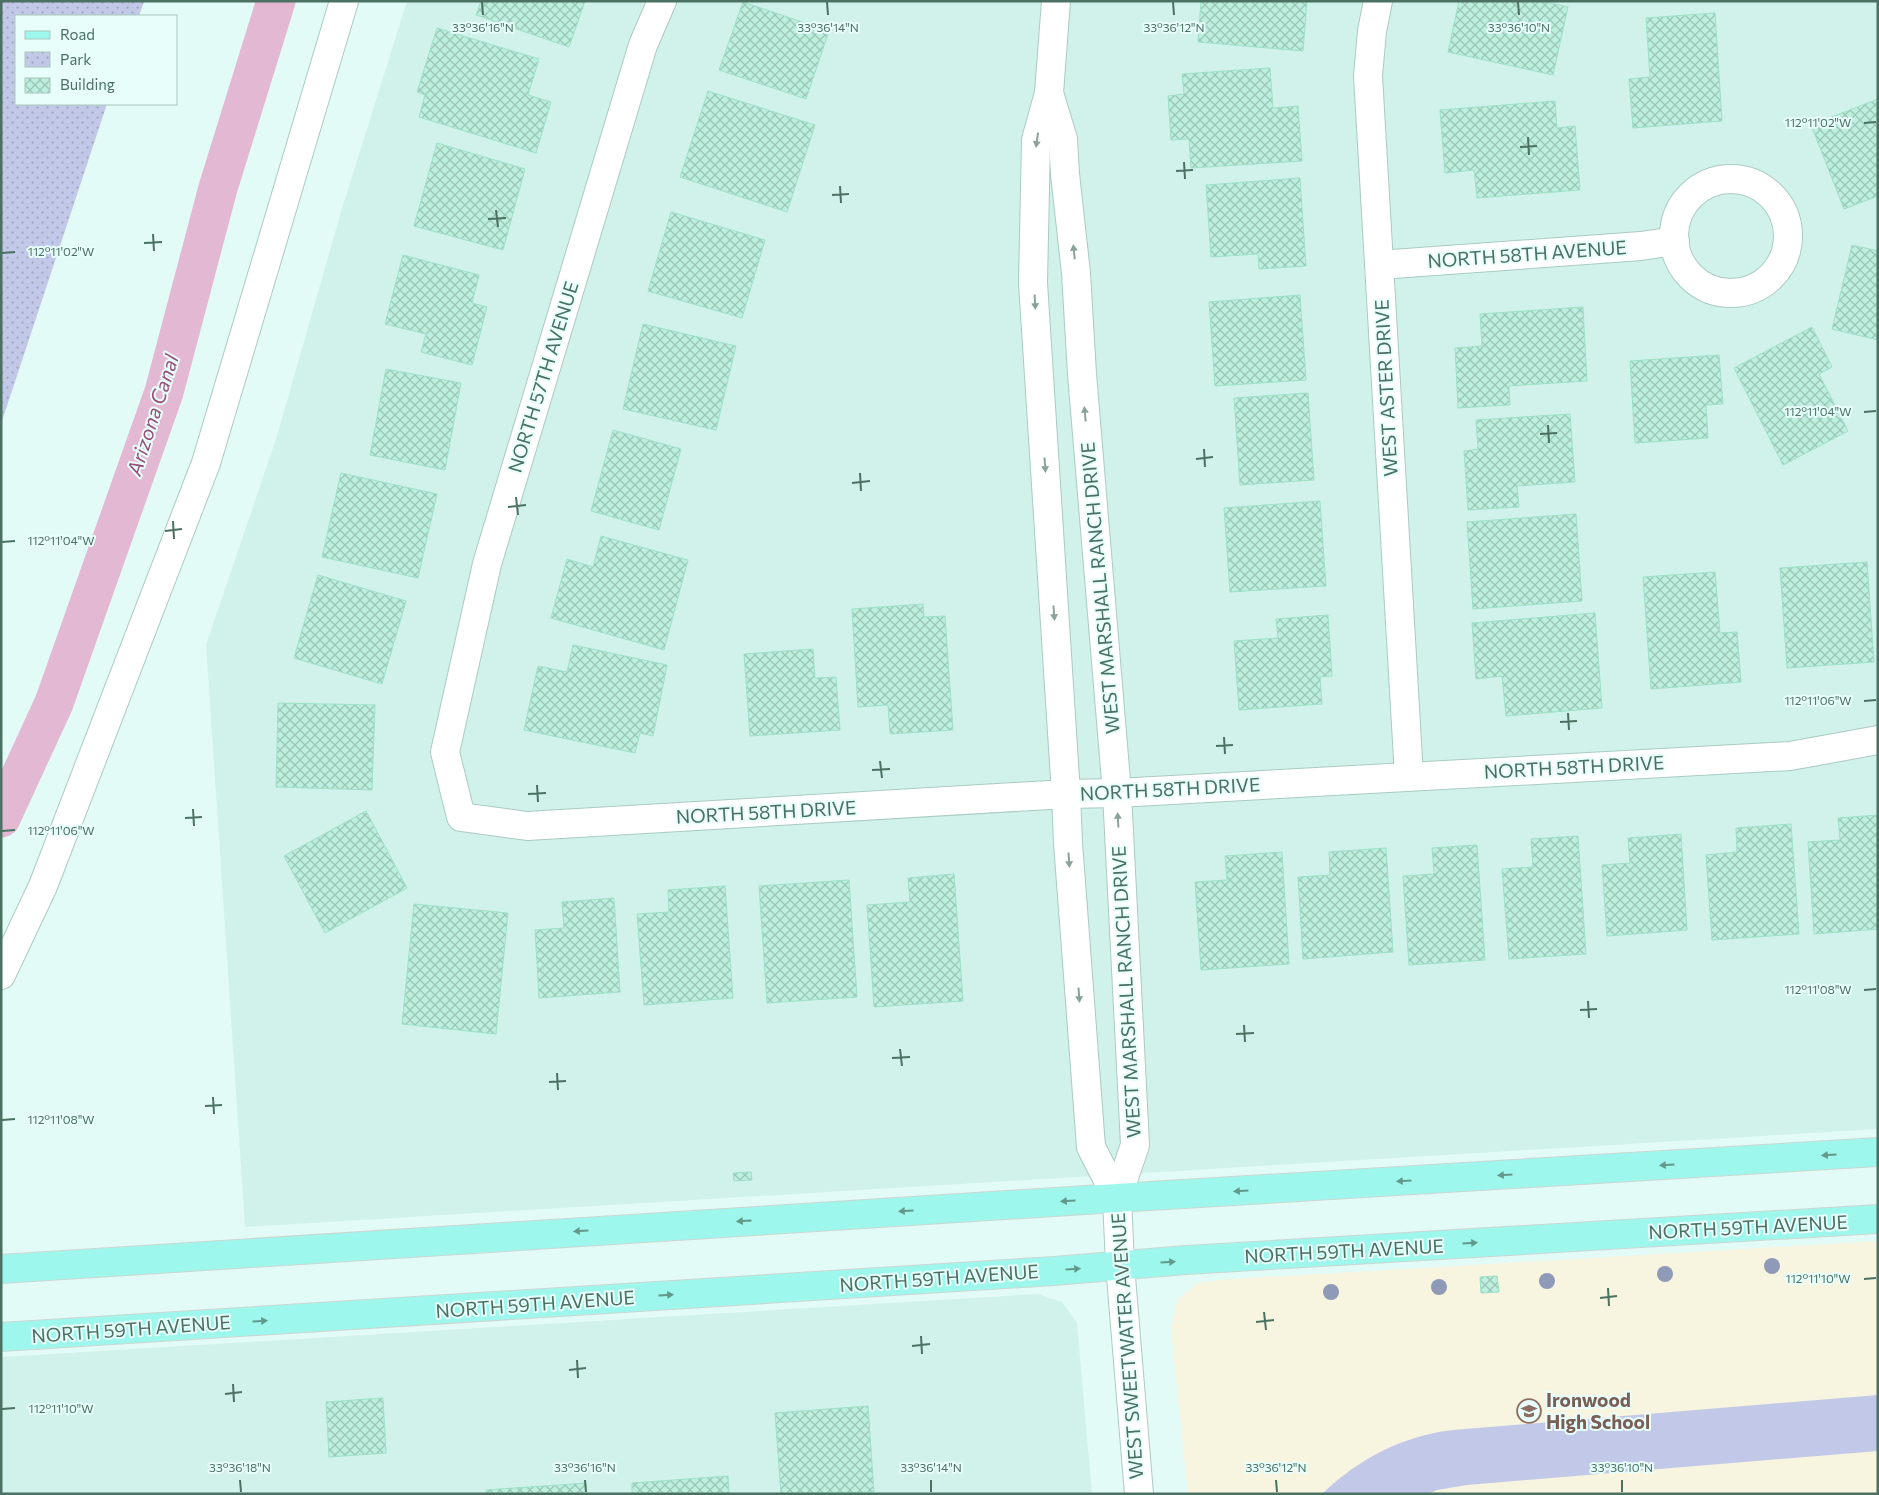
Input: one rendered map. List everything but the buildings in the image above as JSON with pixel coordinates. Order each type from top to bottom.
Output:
[{"type":"main road","points":[[1,1269],[1878,1152]]},
{"type":"main road","name":"NORTH 59TH AVENUE","points":[[1,1337],[1878,1220]]},
{"type":"street","points":[[1,975],[43,886],[206,463],[344,1]]},
{"type":"street","name":"NORTH 57TH AVENUE","points":[[461,817],[445,752],[486,564],[643,45],[662,1]]},
{"type":"street","name":"WEST MARSHALL RANCH DRIVE","points":[[1056,1],[1049,93],[1036,140],[1033,283],[1066,794],[1068,852],[1091,1147],[1117,1198]]},
{"type":"street","name":"WEST ASTER DRIVE","points":[[1378,1],[1372,31],[1368,76],[1409,776]]},
{"type":"street","name":"WEST MARSHALL RANCH DRIVE","points":[[1049,93],[1063,139],[1076,273],[1082,374],[1117,793],[1135,1145],[1117,1198]]},
{"type":"street","points":[[1735,178],[1754,183],[1770,194],[1782,210],[1788,228],[1788,246],[1781,263],[1770,278],[1755,288],[1738,293],[1720,292],[1703,286],[1689,274],[1679,259],[1675,241],[1676,222],[1684,204],[1698,189],[1715,180],[1735,178]]},
{"type":"street","name":"NORTH 58TH AVENUE","points":[[1379,265],[1641,246],[1675,241]]},
{"type":"street","name":"NORTH 58TH DRIVE","points":[[461,817],[527,826],[1066,794],[1117,793],[1790,756],[1878,740]]},
{"type":"street","name":"WEST SWEETWATER AVENUE","points":[[1117,1198],[1120,1266],[1139,1494]]},
{"type":"shaded area","points":[[407,1],[1878,1],[1878,1129],[245,1227],[206,645],[277,436],[340,215]]},
{"type":"shaded area","name":"Ironwood High School","points":[[1878,1241],[1878,1494],[1188,1494],[1171,1329],[1178,1299],[1198,1283],[1219,1280]]},
{"type":"shaded area","points":[[1038,1294],[1062,1302],[1077,1323],[1092,1494],[1,1494],[1,1357]]},
{"type":"green space","points":[[1,1],[144,1],[139,15],[15,15],[15,105],[107,105],[1,424]]},
{"type":"green space","points":[[1878,1395],[1878,1451],[1467,1485],[1437,1490],[1428,1494],[1322,1494],[1372,1456],[1400,1443],[1438,1432]]},
{"type":"waterway","name":"Arizona Canal","points":[[1,818],[54,703],[164,392],[218,188],[276,1]]},
{"type":"place","name":"Ironwood High School","points":[[1529,1411]]}]
